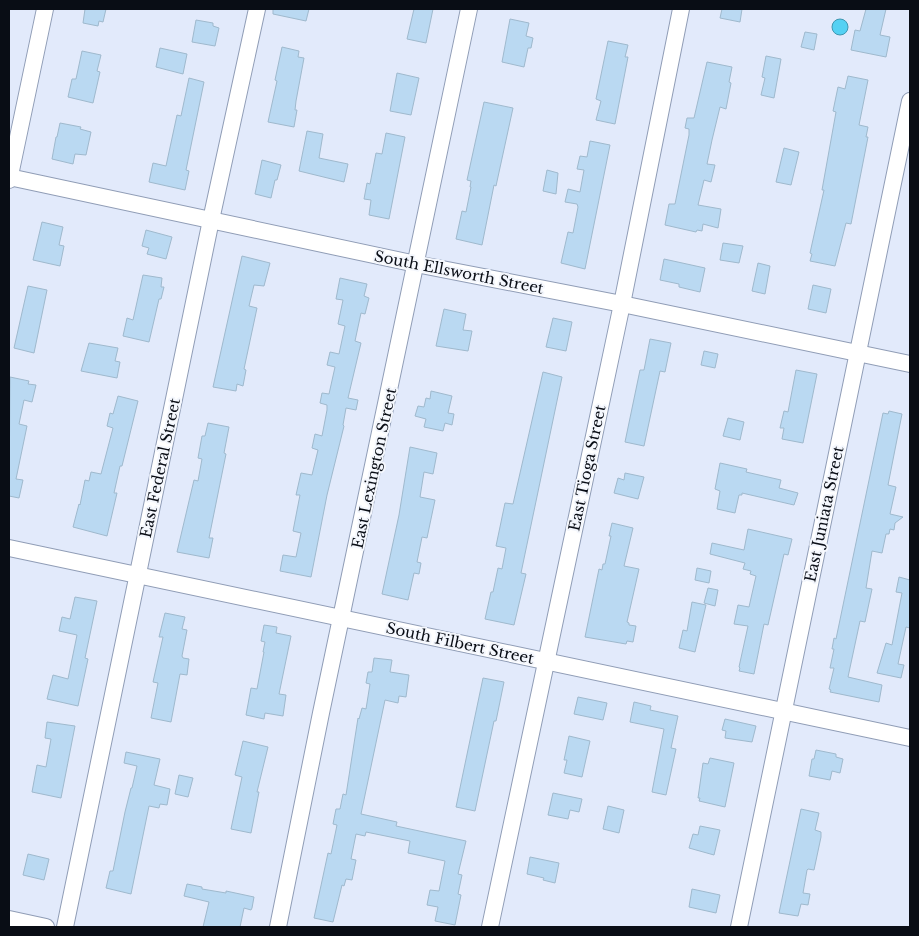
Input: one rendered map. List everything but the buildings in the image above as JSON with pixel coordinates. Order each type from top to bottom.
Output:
[{"type":"street","points":[[9,178],[45,9]]},
{"type":"street","name":"East Federal Street","points":[[65,927],[211,220],[257,9]]},
{"type":"street","name":"East Lexington Street","points":[[278,927],[469,9]]},
{"type":"street","name":"East Tioga Street","points":[[490,927],[622,304],[681,9]]},
{"type":"street","name":"East Juniata Street","points":[[739,927],[910,101]]},
{"type":"street","name":"South Ellsworth Street","points":[[9,178],[416,264],[622,304],[910,364]]},
{"type":"street","name":"South Filbert Street","points":[[9,548],[910,738]]},
{"type":"street","points":[[9,919],[46,927]]},
{"type":"water","points":[[840,19],[846,21],[848,27],[846,33],[840,35],[834,33],[832,27],[834,21]]}]
